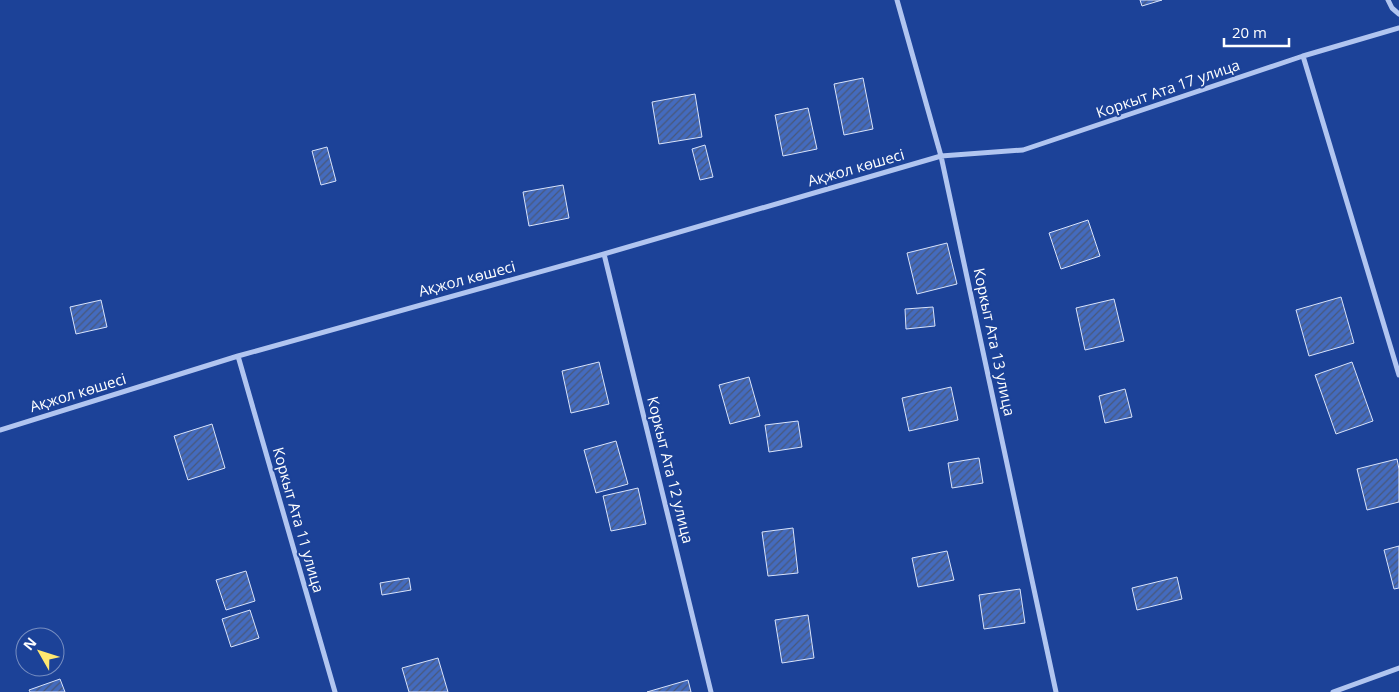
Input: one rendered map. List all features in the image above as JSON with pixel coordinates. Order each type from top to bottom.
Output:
[{"type":"street","name":"Коркыт Ата 13 улица","points":[[897,0],[941,156],[1056,692]]},
{"type":"street","points":[[1388,0],[1392,8],[1399,14]]},
{"type":"street","name":"Коркыт Ата 17 улица","points":[[941,156],[1023,150],[1303,56],[1399,28]]},
{"type":"street","points":[[1303,56],[1399,374]]},
{"type":"street","name":"Ақжол көшесі","points":[[0,430],[238,356],[604,254],[941,156]]},
{"type":"street","name":"Коркыт Ата 12 улица","points":[[604,254],[712,692]]},
{"type":"street","name":"Коркыт Ата 11 улица","points":[[238,356],[335,692]]},
{"type":"street","points":[[1332,692],[1399,668]]},
{"type":"building","points":[[1140,0],[1162,0],[1142,6]]},
{"type":"building","points":[[863,78],[873,129],[844,135],[834,84]]},
{"type":"building","points":[[695,94],[702,137],[659,144],[652,102]]},
{"type":"building","points":[[808,108],[817,149],[783,156],[775,115]]},
{"type":"building","points":[[705,145],[713,177],[700,180],[692,149]]},
{"type":"building","points":[[327,147],[336,181],[321,185],[312,151]]},
{"type":"building","points":[[563,185],[569,218],[529,226],[523,192]]},
{"type":"building","points":[[1088,220],[1100,256],[1061,269],[1049,233]]},
{"type":"building","points":[[947,243],[957,284],[917,294],[907,253]]},
{"type":"building","points":[[1341,297],[1354,343],[1309,356],[1296,310]]},
{"type":"building","points":[[1114,299],[1124,341],[1085,350],[1076,308]]},
{"type":"building","points":[[101,300],[107,327],[76,334],[70,307]]},
{"type":"building","points":[[933,307],[935,326],[906,329],[905,309]]},
{"type":"building","points":[[599,362],[609,404],[571,413],[562,371]]},
{"type":"building","points":[[1352,362],[1373,421],[1336,434],[1315,375]]},
{"type":"building","points":[[749,377],[760,416],[730,424],[719,385]]},
{"type":"building","points":[[951,387],[958,420],[909,431],[902,398]]},
{"type":"building","points":[[1125,389],[1132,417],[1105,423],[1099,396]]},
{"type":"building","points":[[798,421],[802,447],[769,452],[765,425]]},
{"type":"building","points":[[212,424],[225,468],[188,480],[174,436]]},
{"type":"building","points":[[616,441],[628,484],[596,493],[584,450]]},
{"type":"building","points":[[979,458],[983,483],[952,488],[948,463]]},
{"type":"building","points":[[1397,459],[1399,469],[1399,502],[1367,510],[1357,469]]},
{"type":"building","points":[[638,488],[646,524],[611,531],[603,496]]},
{"type":"building","points":[[793,528],[798,573],[768,576],[762,532]]},
{"type":"building","points":[[1399,546],[1399,588],[1394,589],[1384,550]]},
{"type":"building","points":[[947,551],[954,580],[918,587],[912,558]]},
{"type":"building","points":[[246,571],[255,601],[226,610],[216,580]]},
{"type":"building","points":[[1177,577],[1182,599],[1137,610],[1132,588]]},
{"type":"building","points":[[409,578],[411,590],[382,595],[380,583]]},
{"type":"building","points":[[1020,589],[1025,623],[984,629],[979,595]]},
{"type":"building","points":[[250,610],[259,638],[231,647],[222,619]]},
{"type":"building","points":[[808,615],[814,658],[782,663],[775,620]]},
{"type":"building","points":[[438,658],[448,692],[409,692],[402,668]]},
{"type":"building","points":[[60,679],[65,692],[30,692],[29,690]]},
{"type":"building","points":[[688,680],[691,692],[647,692]]}]
